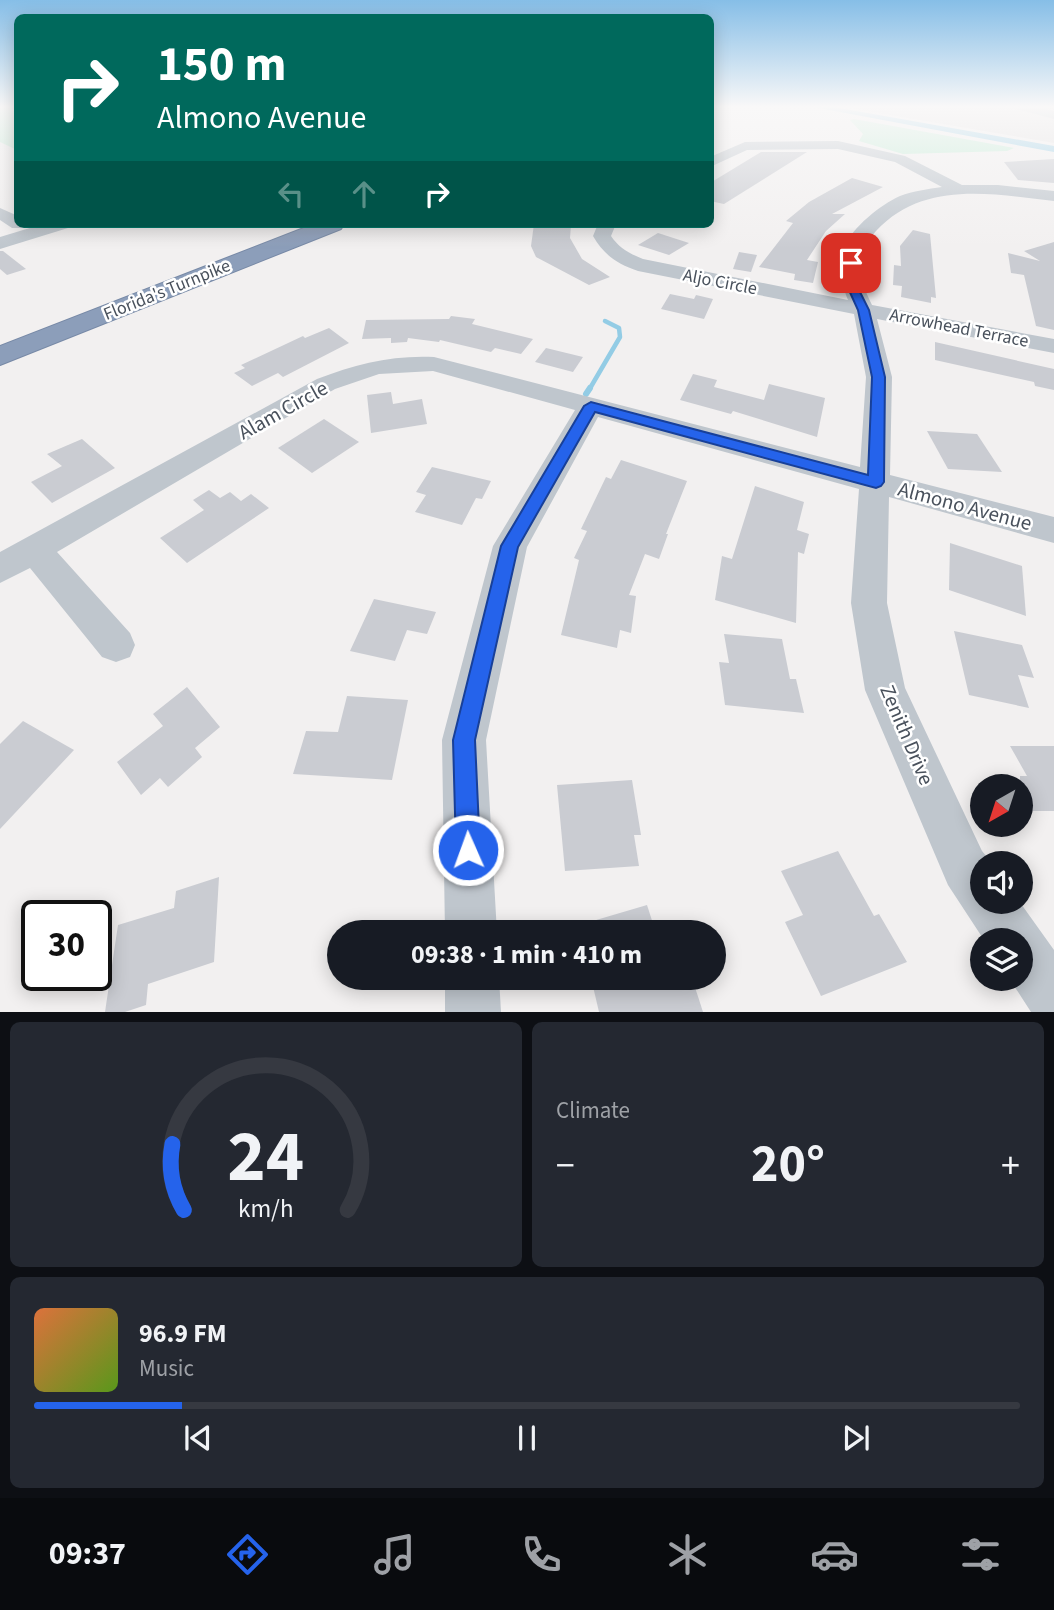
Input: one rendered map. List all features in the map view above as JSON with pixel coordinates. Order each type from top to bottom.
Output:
[{"type":"highway","name":"Florida's Turnpike","points":[[0,340],[292,228]]},
{"type":"highway","name":"Florida's Turnpike","points":[[0,356],[323,228]]},
{"type":"street","points":[[714,161],[730,153]]},
{"type":"street","points":[[877,153],[900,159],[959,190]]},
{"type":"street","name":"Zenith Drive","points":[[970,875],[885,690],[869,603],[879,377],[864,310],[853,288],[850,271],[853,248],[859,239],[882,215],[905,200],[925,194],[959,190],[1054,196]]},
{"type":"street","points":[[0,243],[21,228]]},
{"type":"street","name":"Aljo Circle","points":[[605,228],[602,236],[607,247],[629,262],[662,271],[864,310]]},
{"type":"street","name":"Arrowhead Terrace","points":[[864,310],[1054,346]]},
{"type":"street","name":"Alam Circle","points":[[0,569],[326,384],[372,366],[402,362],[435,364],[591,406]]},
{"type":"street","points":[[471,920],[464,740],[510,546],[591,406]]},
{"type":"street","name":"Almono Avenue","points":[[591,406],[1054,530]]},
{"type":"street","points":[[34,549],[116,645]]},
{"type":"street","points":[[1033,967],[1054,997]]},
{"type":"street","points":[[472,990],[473,1012]]},
{"type":"building","points":[[759,153],[805,153],[724,204],[714,202],[714,181]]},
{"type":"building","points":[[1054,159],[1054,183],[1018,180],[1004,162]]},
{"type":"building","points":[[852,178],[883,187],[832,214],[845,214],[826,231],[807,260],[818,262],[813,283],[794,280],[795,274],[759,267],[793,223],[786,221],[809,202]]},
{"type":"building","points":[[533,228],[571,228],[570,238],[582,259],[610,277],[589,285],[536,257],[531,246]]},
{"type":"building","points":[[913,230],[930,234],[936,298],[931,297],[931,303],[901,297],[902,286],[893,285],[894,265],[901,266],[900,246]]},
{"type":"building","points":[[658,233],[689,243],[669,255],[638,245]]},
{"type":"building","points":[[1054,242],[1054,330],[1036,326],[1024,275],[1011,273],[1008,253],[1040,261],[1024,251]]},
{"type":"building","points":[[0,251],[26,269],[7,275],[0,269]]},
{"type":"building","points":[[739,252],[757,255],[751,272],[733,269]]},
{"type":"building","points":[[670,294],[694,299],[696,295],[713,299],[704,319],[661,309]]},
{"type":"building","points":[[451,316],[475,319],[472,324],[533,339],[521,354],[495,348],[491,352],[440,340],[408,338],[407,342],[391,343],[391,338],[362,339],[366,320],[449,319]]},
{"type":"building","points":[[329,328],[349,343],[283,377],[278,373],[252,386],[234,373],[245,368],[241,365],[303,336],[305,338]]},
{"type":"building","points":[[935,342],[1054,369],[1054,390],[1035,386],[1034,382],[935,360]]},
{"type":"building","points":[[546,348],[583,357],[573,372],[535,362]]},
{"type":"building","points":[[693,374],[717,380],[714,387],[764,400],[769,384],[825,398],[817,437],[733,411],[731,414],[680,400]]},
{"type":"building","points":[[391,392],[393,404],[422,399],[427,424],[371,433],[367,395]]},
{"type":"building","points":[[324,419],[359,442],[312,473],[278,448]]},
{"type":"building","points":[[927,431],[977,434],[1002,472],[948,469]]},
{"type":"building","points":[[82,439],[115,468],[52,503],[31,482],[62,466],[47,454]]},
{"type":"building","points":[[621,460],[687,481],[659,559],[645,554],[629,595],[636,596],[631,633],[620,630],[617,648],[561,635],[579,560],[574,558],[587,531],[581,529],[606,477],[611,479]]},
{"type":"building","points":[[432,467],[491,481],[482,499],[476,498],[462,525],[415,512],[426,495],[416,492]]},
{"type":"building","points":[[755,486],[804,502],[797,530],[809,534],[804,554],[798,552],[796,623],[715,600],[722,556],[732,559]]},
{"type":"building","points":[[209,490],[220,498],[230,492],[241,501],[251,494],[269,508],[187,563],[160,538],[204,510],[193,500]]},
{"type":"building","points":[[950,543],[1022,566],[1026,616],[949,590]]},
{"type":"building","points":[[374,599],[436,612],[427,634],[407,630],[395,661],[350,651]]},
{"type":"building","points":[[954,631],[1022,645],[1034,678],[1018,675],[1029,708],[969,695]]},
{"type":"building","points":[[724,634],[782,639],[790,679],[796,679],[804,713],[725,705],[719,662],[729,663]]},
{"type":"building","points":[[187,687],[220,727],[195,748],[202,757],[168,787],[160,778],[141,795],[117,762],[163,726],[153,714]]},
{"type":"building","points":[[347,696],[408,700],[392,780],[293,774],[306,731],[338,732]]},
{"type":"building","points":[[23,721],[74,750],[0,829],[0,744]]},
{"type":"building","points":[[1010,746],[1054,746],[1054,811],[1033,811],[1033,774],[1026,774]]},
{"type":"building","points":[[632,780],[641,835],[634,835],[639,866],[565,871],[557,785]]},
{"type":"building","points":[[838,851],[874,916],[879,914],[907,962],[821,996],[785,922],[803,915],[781,871]]},
{"type":"building","points":[[219,877],[214,962],[148,984],[146,1005],[125,1012],[105,1012],[108,991],[112,991],[112,965],[118,925],[174,908],[176,891]]},
{"type":"building","points":[[647,905],[652,920],[596,920]]},
{"type":"building","points":[[594,990],[696,990],[703,1012],[599,1012]]},
{"type":"waterway","points":[[589,390],[620,337],[619,328],[605,321]]},
{"type":"waterway","points":[[586,394],[590,388]]},
{"type":"route","points":[[468,850],[464,740],[510,546],[591,406],[876,482],[879,377],[864,310],[853,288],[851,263]]}]
